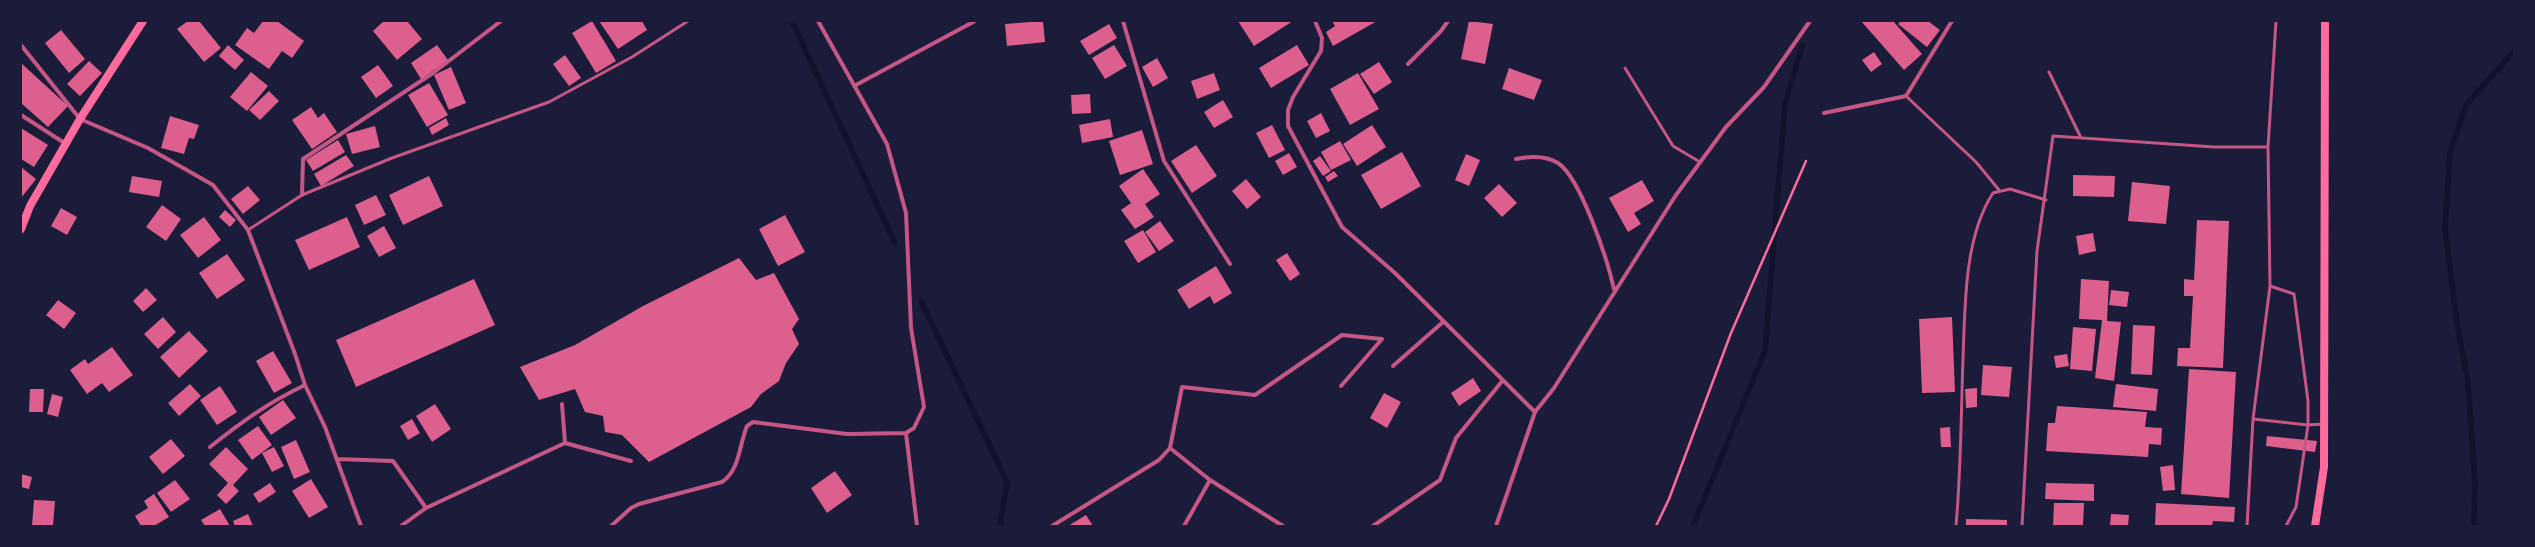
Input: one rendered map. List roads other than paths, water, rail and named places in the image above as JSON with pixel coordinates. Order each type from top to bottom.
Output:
[{"type":"main road","points":[[21,229],[30,206],[80,119],[143,21]]},
{"type":"main road","points":[[2315,526],[2324,467],[2325,424],[2325,21]]},
{"type":"street","points":[[302,195],[303,159],[433,73],[501,21]]},
{"type":"street","points":[[610,526],[631,508],[639,504],[722,482],[728,478],[734,470],[747,426],[753,422],[847,434],[906,433],[914,428],[924,407],[911,328],[906,213],[887,144],[818,21]]},
{"type":"street","points":[[854,86],[975,21]]},
{"type":"street","points":[[1123,21],[1164,161],[1230,264]]},
{"type":"street","points":[[1315,21],[1322,38],[1321,51],[1293,97],[1288,110],[1288,126],[1342,227],[1444,322],[1535,412]]},
{"type":"street","points":[[1408,64],[1441,32],[1448,21]]},
{"type":"street","points":[[1496,526],[1535,412],[1554,388],[1652,229],[1726,127],[1764,87],[1810,21]]},
{"type":"street","points":[[1824,113],[1906,96],[1952,21]]},
{"type":"street","points":[[21,45],[80,119],[148,148],[213,185],[248,230],[295,354],[305,385],[325,427],[361,526]]},
{"type":"street","points":[[21,115],[66,144]]},
{"type":"street","points":[[1516,159],[1531,156],[1547,158],[1559,164],[1585,205],[1609,269],[1614,289]]},
{"type":"street","points":[[1394,366],[1444,322]]},
{"type":"street","points":[[1052,526],[1160,460],[1170,448],[1182,387],[1255,395],[1342,335],[1382,339],[1341,386]]},
{"type":"street","points":[[1373,526],[1440,480],[1456,438],[1503,380]]},
{"type":"street","points":[[210,447],[246,418],[275,399],[305,385]]},
{"type":"street","points":[[562,404],[565,443]]},
{"type":"street","points":[[906,433],[917,526]]},
{"type":"street","points":[[401,526],[426,508],[565,443],[632,461]]},
{"type":"street","points":[[1170,448],[1210,480],[1283,526]]},
{"type":"street","points":[[337,459],[393,461],[426,508]]},
{"type":"street","points":[[1184,526],[1210,480]]},
{"type":"lane","points":[[248,230],[302,195],[392,158],[549,102],[632,57],[688,21]]},
{"type":"lane","points":[[2247,526],[2253,419],[2270,286],[2268,147],[2276,21]]},
{"type":"lane","points":[[1625,68],[1674,146],[1700,162]]},
{"type":"lane","points":[[2049,72],[2081,138]]},
{"type":"lane","points":[[1906,96],[1976,162],[1999,190]]},
{"type":"lane","points":[[2022,526],[2037,251],[2046,200],[2053,136],[2214,147],[2268,147]]},
{"type":"lane","points":[[1956,526],[1965,300],[1972,251],[1982,217],[1993,192],[2010,189],[2046,200]]},
{"type":"lane","points":[[2270,286],[2294,294],[2308,401],[2308,425],[2296,507],[2286,526]]},
{"type":"lane","points":[[2253,419],[2308,425],[2325,424]]},
{"type":"waterway","points":[[792,21],[895,243]]},
{"type":"waterway","points":[[1693,526],[1765,351],[1785,104],[1802,46]]},
{"type":"waterway","points":[[2474,526],[2475,481],[2468,383],[2457,322],[2445,229],[2450,152],[2466,105],[2514,51]]},
{"type":"waterway","points":[[921,301],[1007,482],[1000,526]]}]
